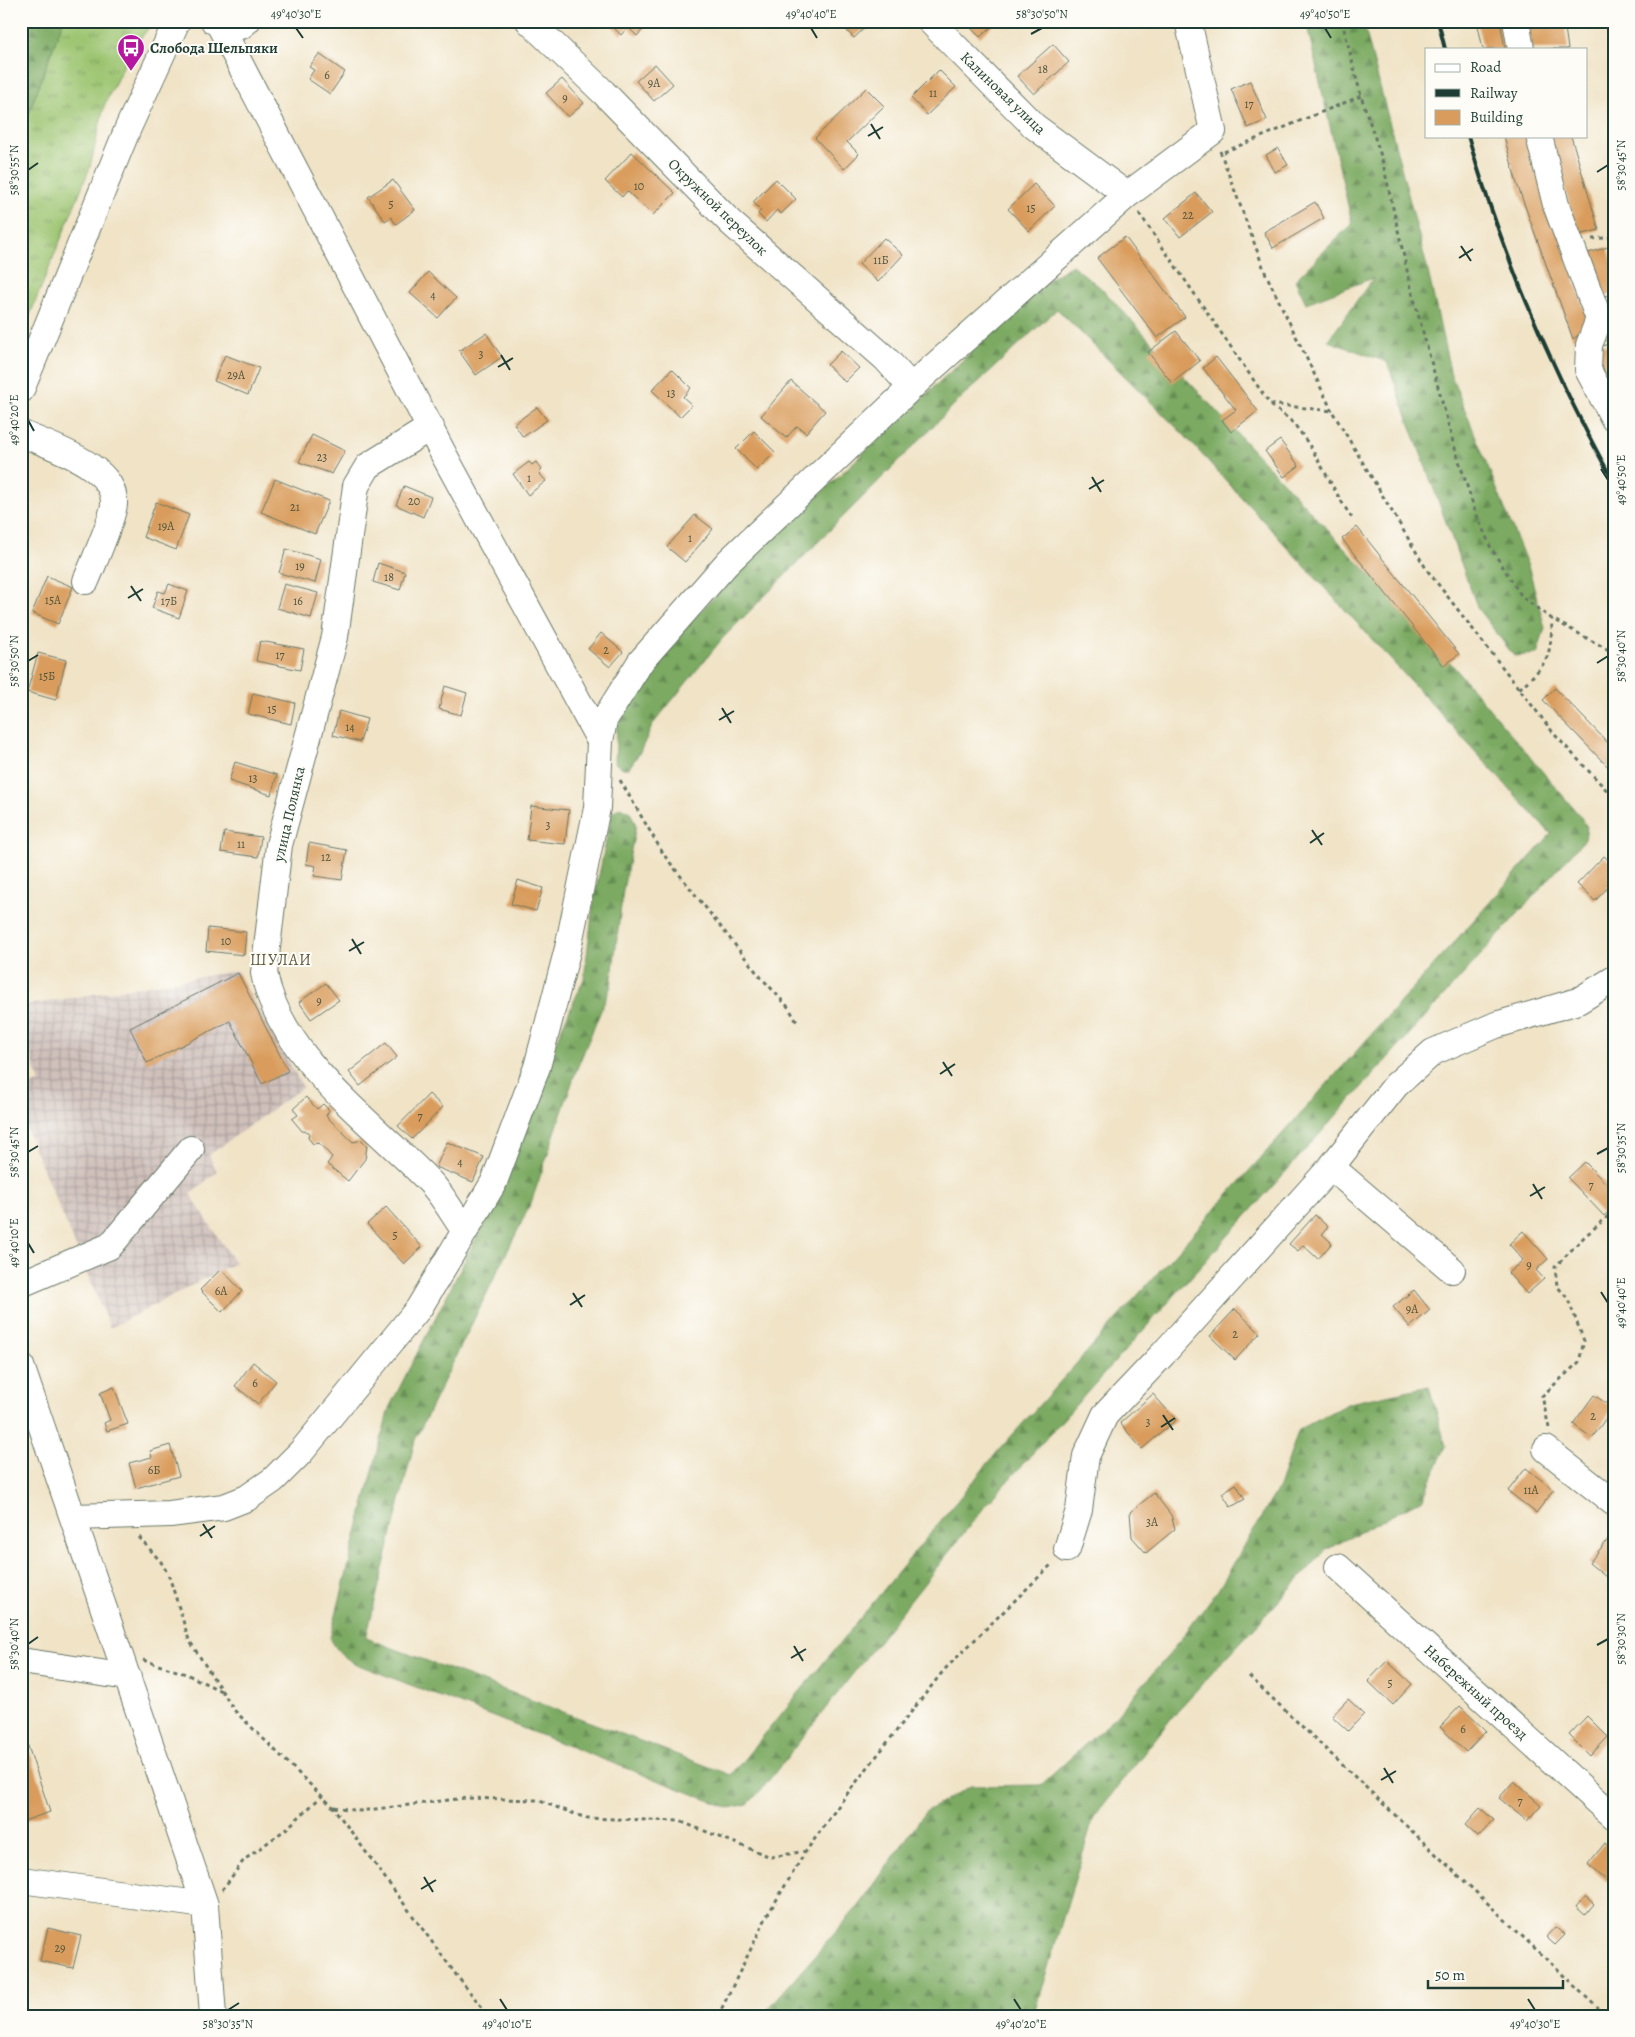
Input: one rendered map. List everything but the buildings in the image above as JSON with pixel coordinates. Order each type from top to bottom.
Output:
[{"type":"street","points":[[21,390],[128,128],[177,21]]},
{"type":"street","points":[[217,23],[241,26],[247,21]]},
{"type":"street","name":"Окружной переулок","points":[[529,21],[603,92],[731,223],[886,360],[911,387]]},
{"type":"street","name":"Калиновая улица","points":[[930,21],[1034,126],[1127,195]]},
{"type":"street","points":[[74,1517],[121,1517],[198,1512],[224,1507],[247,1498],[273,1480],[301,1452],[419,1308],[494,1182],[537,1067],[568,948],[585,867],[596,808],[600,741],[604,720],[641,661],[728,562],[911,387],[1127,195],[1217,142],[1188,21]]},
{"type":"street","points":[[1516,21],[1521,48]]},
{"type":"street","points":[[217,23],[536,626],[600,741]]},
{"type":"street","points":[[1539,138],[1556,205],[1599,319],[1589,345],[1588,370],[1614,419]]},
{"type":"street","name":"улица Полянка","points":[[431,427],[368,466],[356,486],[335,637],[279,845],[264,973],[267,992],[275,1012],[296,1043],[344,1098],[431,1183],[465,1231]]},
{"type":"street","points":[[21,433],[93,466],[112,487],[114,505],[86,581]]},
{"type":"street","points":[[1067,1549],[1079,1510],[1086,1456],[1105,1415],[1170,1347],[1331,1167],[1396,1085],[1433,1052],[1496,1025],[1578,1001],[1614,979]]},
{"type":"street","points":[[21,1284],[110,1246],[191,1149]]},
{"type":"street","points":[[1331,1167],[1452,1270]]},
{"type":"street","points":[[21,1366],[206,1909],[213,2016]]},
{"type":"street","points":[[1546,1449],[1614,1503]]},
{"type":"street","name":"Набережный проезд","points":[[1338,1567],[1614,1817]]},
{"type":"street","points":[[21,1661],[126,1672]]},
{"type":"street","points":[[21,1880],[206,1909]]},
{"type":"path","points":[[1342,21],[1361,96],[1382,159],[1414,298],[1453,442],[1475,511],[1491,548],[1522,597],[1552,619],[1607,649],[1614,656]]},
{"type":"path","points":[[1361,96],[1217,142],[1265,272],[1332,411],[1427,570],[1555,735],[1614,798]]},
{"type":"path","points":[[1127,195],[1270,404],[1296,426],[1352,518]]},
{"type":"path","points":[[1270,404],[1332,411]]},
{"type":"path","points":[[1519,689],[1538,671],[1551,650],[1552,619]]},
{"type":"path","points":[[617,774],[664,856],[758,974],[789,1008],[798,1024]]},
{"type":"path","points":[[1546,1449],[1549,1428],[1542,1396],[1579,1362],[1584,1341],[1568,1299],[1557,1286],[1555,1267],[1584,1237],[1614,1211]]},
{"type":"path","points":[[121,1517],[161,1562],[169,1576],[189,1640],[234,1710],[333,1807],[489,2016]]},
{"type":"path","points":[[718,2016],[768,1914],[806,1851],[944,1670],[1067,1549]]},
{"type":"path","points":[[126,1672],[144,1660],[186,1674],[222,1691]]},
{"type":"path","points":[[1249,1676],[1606,2016]]},
{"type":"path","points":[[206,1909],[244,1860],[286,1829],[322,1796]]},
{"type":"path","points":[[333,1807],[360,1811],[466,1798],[537,1800],[586,1818],[678,1821],[771,1857],[806,1851]]},
{"type":"shaded area","points":[[237,971],[303,1087],[209,1155],[217,1172],[190,1194],[235,1263],[110,1328],[21,1117],[21,1087],[40,1083],[21,1022],[21,1006]]},
{"type":"green space","points":[[21,21],[63,21],[21,134]]},
{"type":"green space","points":[[63,21],[154,21],[130,52],[104,106],[90,167],[21,337],[21,134]]},
{"type":"green space","points":[[1306,21],[1363,21],[1427,267],[1451,375],[1529,569],[1545,628],[1537,654],[1514,656],[1478,609],[1387,362],[1328,341],[1373,278],[1306,303],[1295,280],[1352,223]]},
{"type":"green space","points":[[1072,265],[1101,288],[1432,641],[1580,816],[1587,827],[1585,839],[986,1505],[762,1789],[748,1804],[729,1808],[356,1664],[347,1659],[335,1647],[330,1638],[389,1408],[501,1190],[551,1052],[584,979],[594,899],[612,813],[620,807],[630,812],[636,825],[623,890],[611,986],[576,1071],[531,1203],[415,1440],[366,1638],[731,1775],[999,1450],[1551,834],[1185,436],[1057,309],[958,401],[722,639],[653,724],[640,752],[629,768],[623,768],[615,763],[617,726],[687,625],[762,548],[1049,279]]},
{"type":"green space","points":[[1429,1386],[1446,1446],[1423,1499],[1326,1550],[1177,1711],[1094,1817],[1033,2016],[762,2016],[862,1902],[925,1812],[971,1786],[1041,1785],[1112,1720],[1167,1657],[1218,1590],[1279,1487],[1299,1429],[1349,1403]]},
{"type":"railway","points":[[1438,21],[1445,48]]},
{"type":"railway","points":[[1469,138],[1497,226],[1531,314],[1570,399],[1614,483]]},
{"type":"place","name":"Слобода Шельпяки","points":[[131,72]]},
{"type":"district","name":"ШУЛАИ","points":[[281,960]]}]
